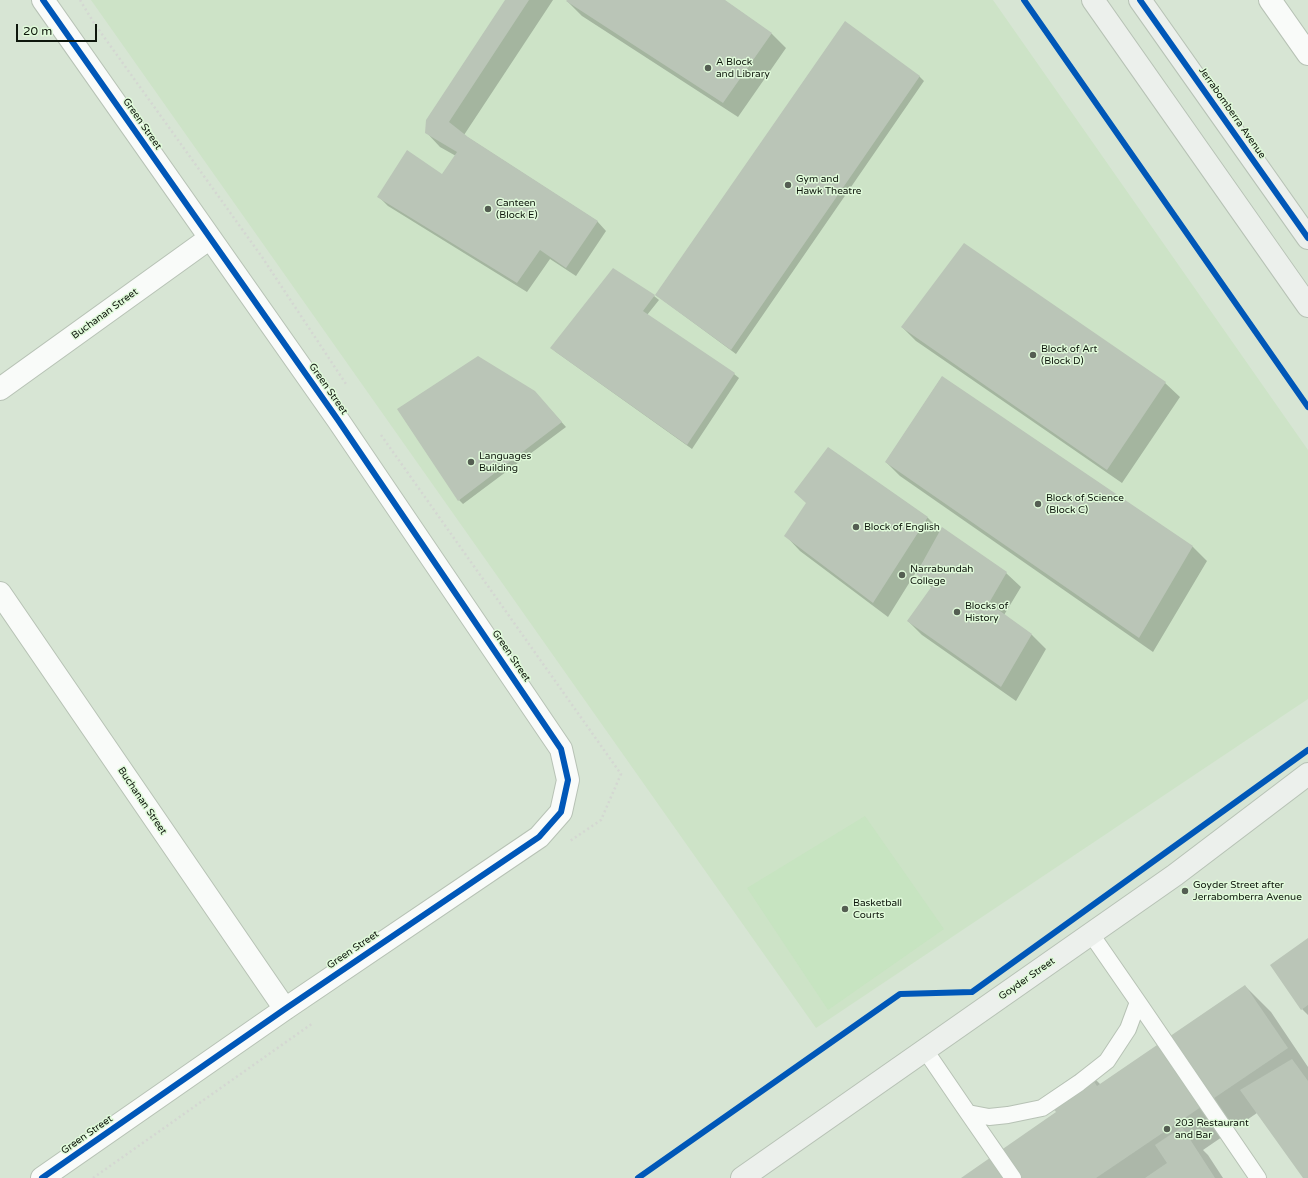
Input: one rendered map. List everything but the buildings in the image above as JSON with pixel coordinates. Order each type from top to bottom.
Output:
[{"type":"street","name":"Green Street","points":[[42,1178],[285,1009],[539,837],[561,812],[568,780],[561,749],[338,420],[43,0]]},
{"type":"street","points":[[1093,0],[1308,306]]},
{"type":"street","name":"Jerrabomberra Avenue","points":[[1140,0],[1308,238]]},
{"type":"street","points":[[1270,0],[1308,54]]},
{"type":"street","name":"Buchanan Street","points":[[0,389],[210,238]]},
{"type":"street","name":"Buchanan Street","points":[[0,593],[285,1009]]},
{"type":"street","name":"Goyder Street","points":[[742,1178],[1175,875],[1308,774]]},
{"type":"lane","points":[[1091,934],[1258,1178]]},
{"type":"lane","points":[[968,1112],[989,1117],[1008,1115],[1042,1108],[1079,1083],[1107,1061],[1128,1029],[1138,1002]]},
{"type":"lane","points":[[925,1050],[1013,1178]]},
{"type":"path","points":[[80,0],[94,22],[262,257],[347,385]]},
{"type":"path","points":[[378,430],[621,774],[601,820],[568,843]]},
{"type":"path","points":[[92,1178],[314,1022]]},
{"type":"shaded area","name":"Narrabundah College","points":[[91,0],[993,0],[1308,450],[1308,699],[816,1028]]},
{"type":"shaded area","name":"Basketball Courts","points":[[865,816],[944,929],[828,1010],[747,888]]},
{"type":"cycle path","points":[[42,1178],[285,1009],[539,837],[561,812],[568,780],[561,749],[338,420],[43,0]]},
{"type":"cycle path","points":[[1024,0],[1308,407]]},
{"type":"cycle path","points":[[1140,0],[1308,238]]},
{"type":"cycle path","points":[[638,1178],[900,994],[972,992],[1308,750]]},
{"type":"place","name":"A Block and Library","points":[[708,68]]},
{"type":"place","name":"Gym and Hawk Theatre","points":[[788,185]]},
{"type":"place","name":"Canteen (Block E)","points":[[488,209]]},
{"type":"place","name":"Block of Art (Block D)","points":[[1033,355]]},
{"type":"place","name":"Languages Building","points":[[471,462]]},
{"type":"place","name":"Block of Science (Block C)","points":[[1038,504]]},
{"type":"place","name":"Block of English","points":[[856,527]]},
{"type":"place","name":"Narrabundah College","points":[[902,575]]},
{"type":"place","name":"Blocks of History","points":[[957,612]]},
{"type":"place","name":"Goyder Street after Jerrabomberra Avenue","points":[[1185,891]]},
{"type":"place","name":"Basketball Courts","points":[[845,909]]},
{"type":"place","name":"203 Restaurant and Bar","points":[[1167,1129]]}]
